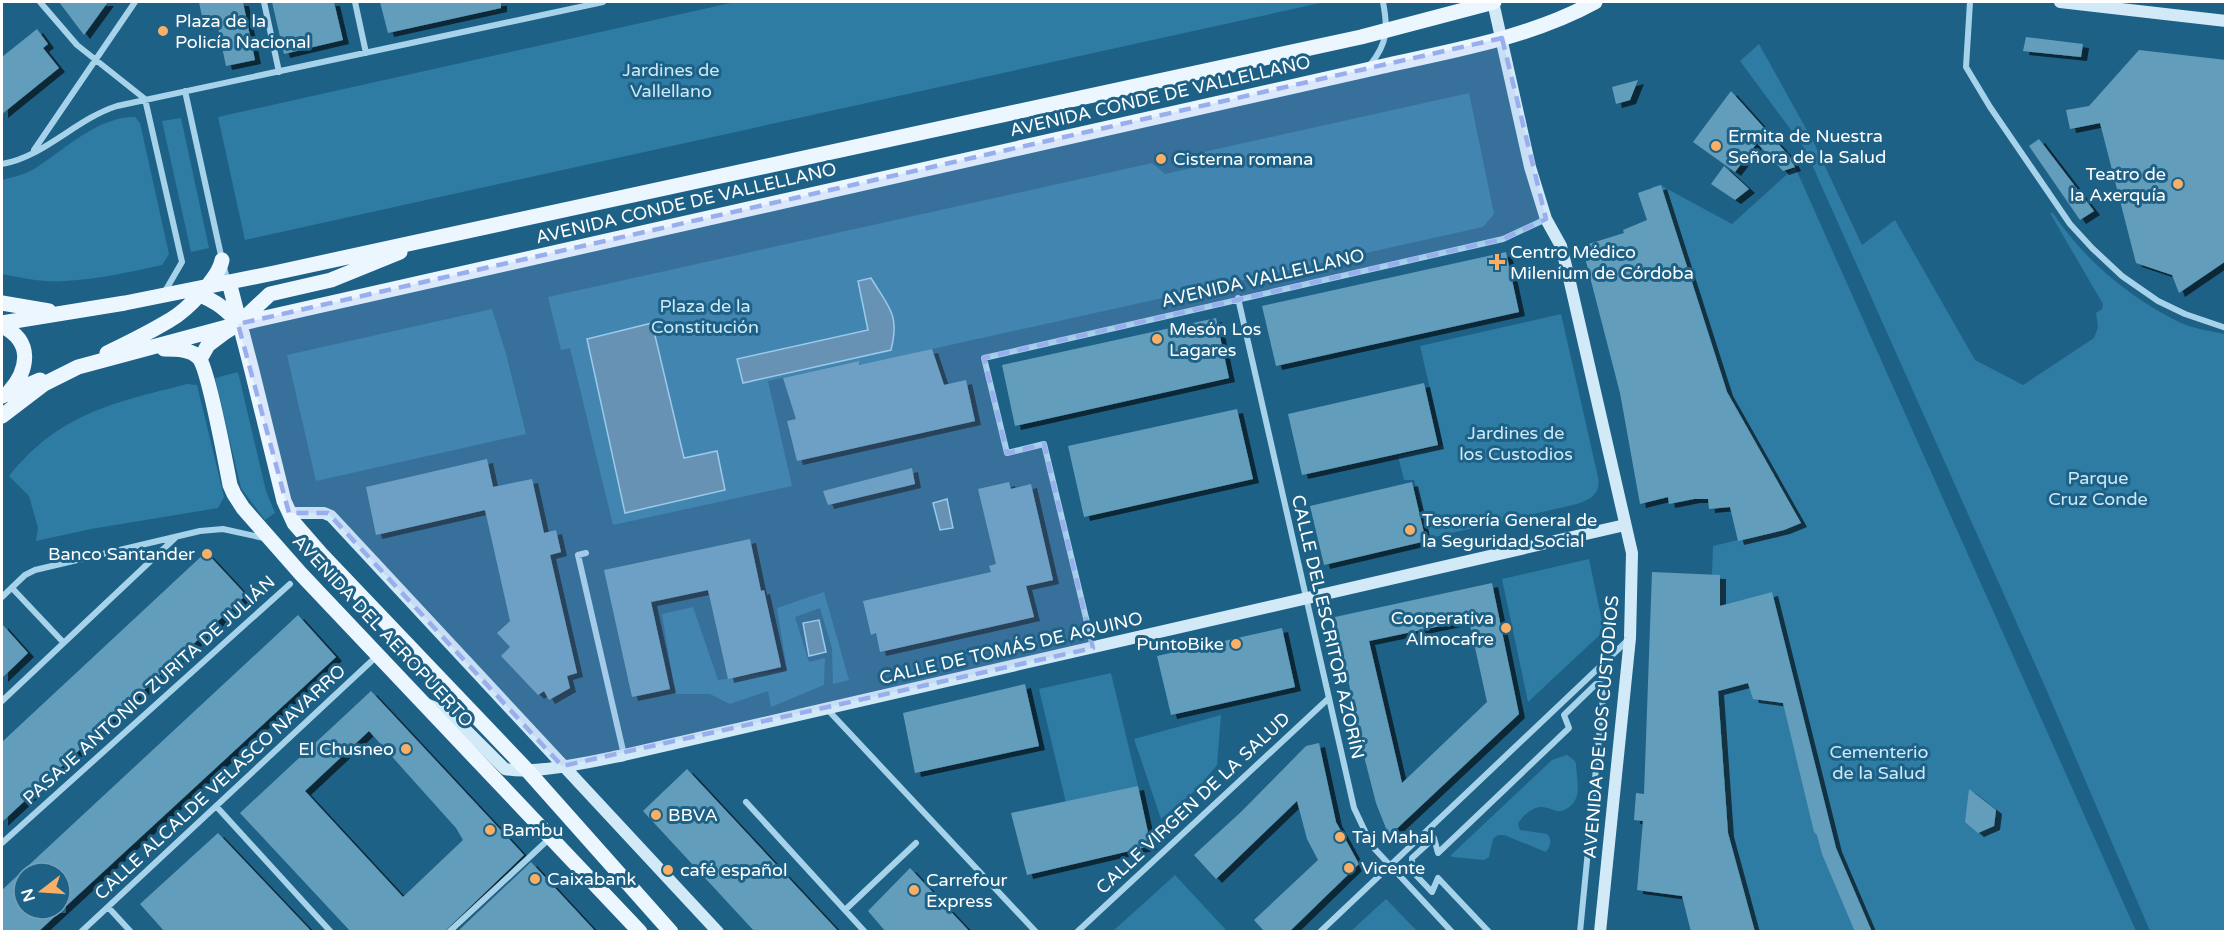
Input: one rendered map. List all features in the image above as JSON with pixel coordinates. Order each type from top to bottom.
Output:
[{"type":"main road","name":"AVENIDA CONDE DE VALLELLANO","points":[[88,309],[197,291],[228,282],[1353,39],[1493,2]]},
{"type":"main road","points":[[1502,38],[1573,14],[1595,2]]},
{"type":"main road","name":"AVENIDA CONDE DE VALLELLANO","points":[[238,324],[1502,38]]},
{"type":"main road","name":"AVENIDA CONDE DE VALLELLANO","points":[[238,324],[270,294],[331,280],[445,235]]},
{"type":"main road","points":[[2,416],[44,384],[172,320],[220,267],[222,260]]},
{"type":"main road","name":"AVENIDA DEL AEROPUERTO","points":[[228,282],[252,367],[279,487],[289,513],[301,532],[527,770],[665,928]]},
{"type":"main road","points":[[197,291],[228,311],[238,324]]},
{"type":"main road","points":[[2,303],[49,311],[88,309]]},
{"type":"main road","points":[[2,324],[88,309]]},
{"type":"main road","points":[[2,324],[18,338],[24,353],[24,370],[21,378],[6,393],[2,405]]},
{"type":"main road","points":[[6,393],[78,367],[238,324]]},
{"type":"main road","points":[[149,349],[189,351],[200,359],[208,345],[238,324]]},
{"type":"main road","name":"AVENIDA DEL AEROPUERTO","points":[[200,359],[232,490],[243,508],[301,574],[640,932]]},
{"type":"street","points":[[40,2],[76,45],[145,99],[182,262],[162,296]]},
{"type":"street","points":[[32,153],[135,2]]},
{"type":"street","points":[[264,2],[279,72]]},
{"type":"street","points":[[355,2],[366,53]]},
{"type":"street","points":[[2,165],[32,153],[99,112],[145,99],[603,2]]},
{"type":"street","points":[[1366,70],[1378,56],[1388,28],[1383,2]]},
{"type":"street","name":"AVENIDA CONDE DE VALLELLANO","points":[[1493,2],[1502,38]]},
{"type":"street","points":[[1970,2],[1966,67],[1990,107],[2070,224],[2122,276],[2158,301],[2185,314],[2226,328]]},
{"type":"street","points":[[2060,2],[2226,21]]},
{"type":"street","name":"AVENIDA DE LOS CUSTODIOS","points":[[1502,38],[1530,167],[1546,219],[1561,246],[1632,553],[1630,638],[1600,932]]},
{"type":"street","points":[[185,91],[228,282]]},
{"type":"street","name":"AVENIDA VALLELLANO","points":[[1093,648],[1044,444],[1007,453],[984,358],[1503,239],[1546,219]]},
{"type":"street","name":"CALLE DEL ESCRITOR AZORÍN","points":[[1238,298],[1354,808],[1372,846],[1452,932]]},
{"type":"street","name":"AVENIDA DEL AEROPUERTO","points":[[289,513],[328,514],[718,932]]},
{"type":"street","name":"CALLE DE TOMÁS DE AQUINO","points":[[426,705],[449,713],[501,767],[510,770],[527,770],[562,766],[624,755],[827,709],[1625,525]]},
{"type":"street","points":[[2,597],[25,575],[35,570],[200,531],[223,529],[271,540]]},
{"type":"street","points":[[2,701],[176,538]]},
{"type":"street","points":[[586,553],[578,555],[624,755]]},
{"type":"street","name":"PASAJE ANTONIO ZURITA DE JULIÁN","points":[[2,843],[290,584]]},
{"type":"street","points":[[12,588],[63,642]]},
{"type":"street","points":[[1320,932],[1630,638]]},
{"type":"street","name":"CALLE ALCALDE VELASCO NAVARRO","points":[[81,932],[379,655]]},
{"type":"street","points":[[1489,932],[1438,878],[1432,892],[1412,871],[1412,858],[1434,838],[1438,853],[1569,728],[1564,715],[1596,684],[1601,684],[1604,687],[1580,932]]},
{"type":"street","name":"CALLE VIRGEN DE LA SALUD","points":[[1077,932],[1329,698]]},
{"type":"street","points":[[827,709],[1035,932]]},
{"type":"street","points":[[746,802],[865,932]]},
{"type":"street","points":[[216,807],[331,932]]},
{"type":"street","points":[[449,932],[550,838]]},
{"type":"street","points":[[845,910],[915,843]]},
{"type":"street","points":[[108,907],[131,932]]},
{"type":"highlighted area","points":[[1502,38],[1546,219],[1503,239],[984,358],[1007,453],[1044,444],[1093,648],[562,766],[328,513],[289,513],[238,324]]},
{"type":"green space","name":"Jardines de Vallellano","points":[[735,2],[1325,2],[245,240],[218,117]]},
{"type":"green space","name":"Parque Cruz Conde","points":[[1759,44],[1814,143],[1862,245],[1895,220],[1975,360],[2023,385],[2094,338],[2098,327],[2096,313],[2102,309],[2103,304],[2050,213],[2053,213],[2094,262],[2126,290],[2186,325],[2225,334],[2225,931],[2150,931],[2043,682],[1805,149],[1740,61]]},
{"type":"green space","name":"Plaza de la Constitución","points":[[1469,93],[1494,214],[1483,227],[860,365],[858,361],[768,381],[792,486],[613,525],[570,348],[561,350],[548,297],[1152,163],[1165,174],[1192,168],[1199,153]],"holes":[[[652,324],[684,458],[588,339]],[[869,330],[743,383],[738,359]]]},
{"type":"green space","points":[[135,117],[140,123],[169,254],[162,265],[102,277],[66,281],[42,281],[2,274],[2,180],[33,169],[95,128],[121,118]]},
{"type":"green space","points":[[181,118],[209,248],[191,252],[162,121]]},
{"type":"green space","name":"Cementerio de la Salud","points":[[1795,167],[2136,931],[1745,931],[1716,828],[1708,688],[1713,546],[1738,540],[1740,468],[1652,187],[1660,185],[1732,224]]},
{"type":"green space","points":[[492,309],[526,434],[316,481],[287,355]]},
{"type":"green space","name":"Jardines de los Custodios","points":[[1561,314],[1598,477],[1597,491],[1587,500],[1577,504],[1430,538],[1414,480],[1404,480],[1398,456],[1443,445],[1420,346]]},
{"type":"green space","points":[[238,372],[266,491],[275,513],[265,520],[241,488],[215,378]]},
{"type":"green space","points":[[187,384],[197,385],[224,497],[218,508],[91,529],[36,541],[38,528],[29,496],[9,476],[28,455],[68,424],[89,413]]},
{"type":"green space","points":[[1589,559],[1604,631],[1528,702],[1502,579]]},
{"type":"green space","points":[[824,592],[849,680],[833,684],[832,648],[820,608],[795,617],[809,662],[825,658],[824,685],[771,707],[768,691],[730,704],[710,694],[675,694],[662,614],[693,607],[718,680],[787,670],[777,608]]},
{"type":"green space","points":[[1111,673],[1138,786],[1066,803],[1039,689]]},
{"type":"green space","points":[[1221,715],[1217,765],[1196,790],[1161,819],[1134,739]]},
{"type":"green space","points":[[1567,755],[1576,764],[1578,792],[1574,803],[1562,811],[1545,807],[1535,808],[1518,824],[1520,830],[1547,834],[1550,843],[1546,852],[1504,835],[1498,835],[1493,839],[1489,857],[1484,860],[1452,857],[1451,855],[1552,760]]},
{"type":"green space","points":[[1175,875],[1227,931],[1113,931]]},
{"type":"green space","points":[[1386,899],[1417,931],[1351,931]]},
{"type":"shaded area","points":[[871,278],[888,304],[893,319],[891,350],[743,383],[737,359],[868,330],[858,281]]},
{"type":"shaded area","points":[[652,323],[684,458],[717,451],[725,490],[625,513],[587,339]]},
{"type":"shaded area","points":[[947,499],[953,528],[940,530],[933,503]]},
{"type":"shaded area","points":[[819,620],[826,652],[809,656],[803,623]]},
{"type":"building","points":[[59,2],[108,2],[84,35]]},
{"type":"building","points":[[199,2],[243,2],[255,60],[226,66],[217,23],[204,26]]},
{"type":"building","points":[[272,2],[334,2],[343,40],[284,54]]},
{"type":"building","points":[[380,2],[501,2],[501,8],[388,33]]},
{"type":"building","points":[[37,29],[48,44],[43,48],[59,68],[2,114],[2,57]]},
{"type":"building","points":[[2026,37],[2083,44],[2081,57],[2023,51]]},
{"type":"building","points":[[2139,50],[2226,60],[2226,261],[2179,293],[2172,275],[2136,263],[2100,123],[2070,129],[2066,110],[2089,106]]},
{"type":"building","points":[[1638,80],[1630,100],[1616,104],[1612,87]]},
{"type":"building","name":"Ermita de Nuestra Señora de la Salud","points":[[1731,91],[1790,157],[1795,167],[1783,171],[1757,143],[1735,172],[1693,142]]},
{"type":"building","points":[[2039,139],[2094,211],[2080,220],[2029,146]]},
{"type":"building","points":[[1724,166],[1749,189],[1735,200],[1711,184]]},
{"type":"building","points":[[1661,185],[1727,392],[1801,523],[1784,530],[1738,541],[1730,507],[1709,509],[1708,499],[1669,504],[1668,497],[1640,504],[1620,393],[1582,246],[1624,233],[1623,230],[1647,220],[1638,193]]},
{"type":"building","points":[[1506,252],[1519,312],[1276,366],[1262,306]]},
{"type":"building","points":[[1216,318],[1229,378],[1015,426],[1002,365]]},
{"type":"building","points":[[932,349],[944,385],[966,380],[975,421],[797,461],[787,421],[796,419],[783,378],[859,361],[859,365]]},
{"type":"building","points":[[1424,383],[1438,445],[1302,475],[1288,414]]},
{"type":"building","points":[[1237,409],[1253,479],[1084,517],[1068,446]]},
{"type":"building","points":[[487,459],[493,487],[532,479],[544,533],[556,530],[561,552],[550,555],[577,673],[567,676],[570,688],[549,700],[544,691],[538,695],[501,656],[510,647],[497,633],[510,621],[485,510],[376,535],[366,487]]},
{"type":"building","points":[[912,468],[915,484],[828,505],[823,491]]},
{"type":"building","points":[[1009,482],[1011,489],[1031,484],[1053,580],[1026,586],[1034,617],[880,652],[876,633],[871,635],[863,601],[991,572],[989,566],[996,564],[978,489]]},
{"type":"building","points":[[1412,482],[1426,541],[1324,565],[1310,506]]},
{"type":"building","points":[[750,539],[781,667],[728,679],[708,590],[651,602],[670,689],[632,697],[604,570]]},
{"type":"building","points":[[206,552],[246,595],[2,822],[2,742]]},
{"type":"building","points":[[1652,572],[1720,575],[1720,606],[1772,592],[1836,848],[1872,932],[1855,932],[1822,854],[1814,832],[1783,703],[1753,699],[1748,683],[1718,691],[1728,833],[1755,932],[1691,932],[1682,896],[1637,890],[1643,821],[1634,820],[1636,793],[1644,794]]},
{"type":"building","points":[[1492,583],[1519,714],[1389,836],[1376,803],[1365,760],[1335,617]],"holes":[[[1469,620],[1487,702],[1402,783],[1369,641]]]},
{"type":"building","points":[[298,615],[336,657],[72,901],[72,861],[33,861]]},
{"type":"building","points":[[2,624],[28,653],[2,678]]},
{"type":"building","points":[[1282,628],[1295,687],[1171,715],[1157,656]]},
{"type":"building","points":[[1025,684],[1039,746],[915,773],[903,713]]},
{"type":"building","points":[[371,691],[524,855],[444,932],[351,932],[240,813]],"holes":[[[369,731],[456,828],[463,840],[403,897],[305,791]]]},
{"type":"building","points":[[1319,743],[1336,822],[1359,864],[1289,932],[1265,932],[1254,920],[1318,860],[1307,839],[1297,801],[1216,879],[1194,855],[1242,811],[1306,746]]},
{"type":"building","points":[[687,769],[839,932],[755,932],[643,811]]},
{"type":"building","points":[[1138,786],[1151,846],[1027,875],[1011,813]]},
{"type":"building","points":[[1969,789],[1996,810],[1994,826],[1978,833],[1965,822]]},
{"type":"building","points":[[218,833],[312,932],[165,932],[140,904]]},
{"type":"building","points":[[531,862],[596,932],[457,932]]},
{"type":"building","points":[[910,868],[970,932],[886,932],[868,911]]},
{"type":"building","points":[[12,881],[12,921],[50,921],[38,932],[2,932],[2,890]]},
{"type":"place","name":"Plaza de la Policía Nacional","points":[[163,31]]},
{"type":"place","name":"Ermita de Nuestra Señora de la Salud","points":[[1716,146]]},
{"type":"place","name":"Cisterna romana","points":[[1161,159]]},
{"type":"place","name":"Teatro de la Axerquía","points":[[2178,184]]},
{"type":"place","name":"Centro Médico Milenium de Córdoba","points":[[1497,262]]},
{"type":"place","name":"Mesón Los Lagares","points":[[1157,339]]},
{"type":"place","name":"Tesorería General de la Seguridad Social","points":[[1410,530]]},
{"type":"place","name":"Banco Santander","points":[[207,554]]},
{"type":"place","name":"Cooperativa Almocafre","points":[[1506,628]]},
{"type":"place","name":"PuntoBike","points":[[1236,644]]},
{"type":"place","name":"El Chusneo","points":[[406,749]]},
{"type":"place","name":"BBVA","points":[[656,815]]},
{"type":"place","name":"Bambu","points":[[490,830]]},
{"type":"place","name":"Taj Mahal","points":[[1340,837]]},
{"type":"place","name":"Vicente","points":[[1349,868]]},
{"type":"place","name":"café español","points":[[668,870]]},
{"type":"place","name":"Caixabank","points":[[535,879]]},
{"type":"place","name":"Carrefour Express","points":[[914,890]]}]
